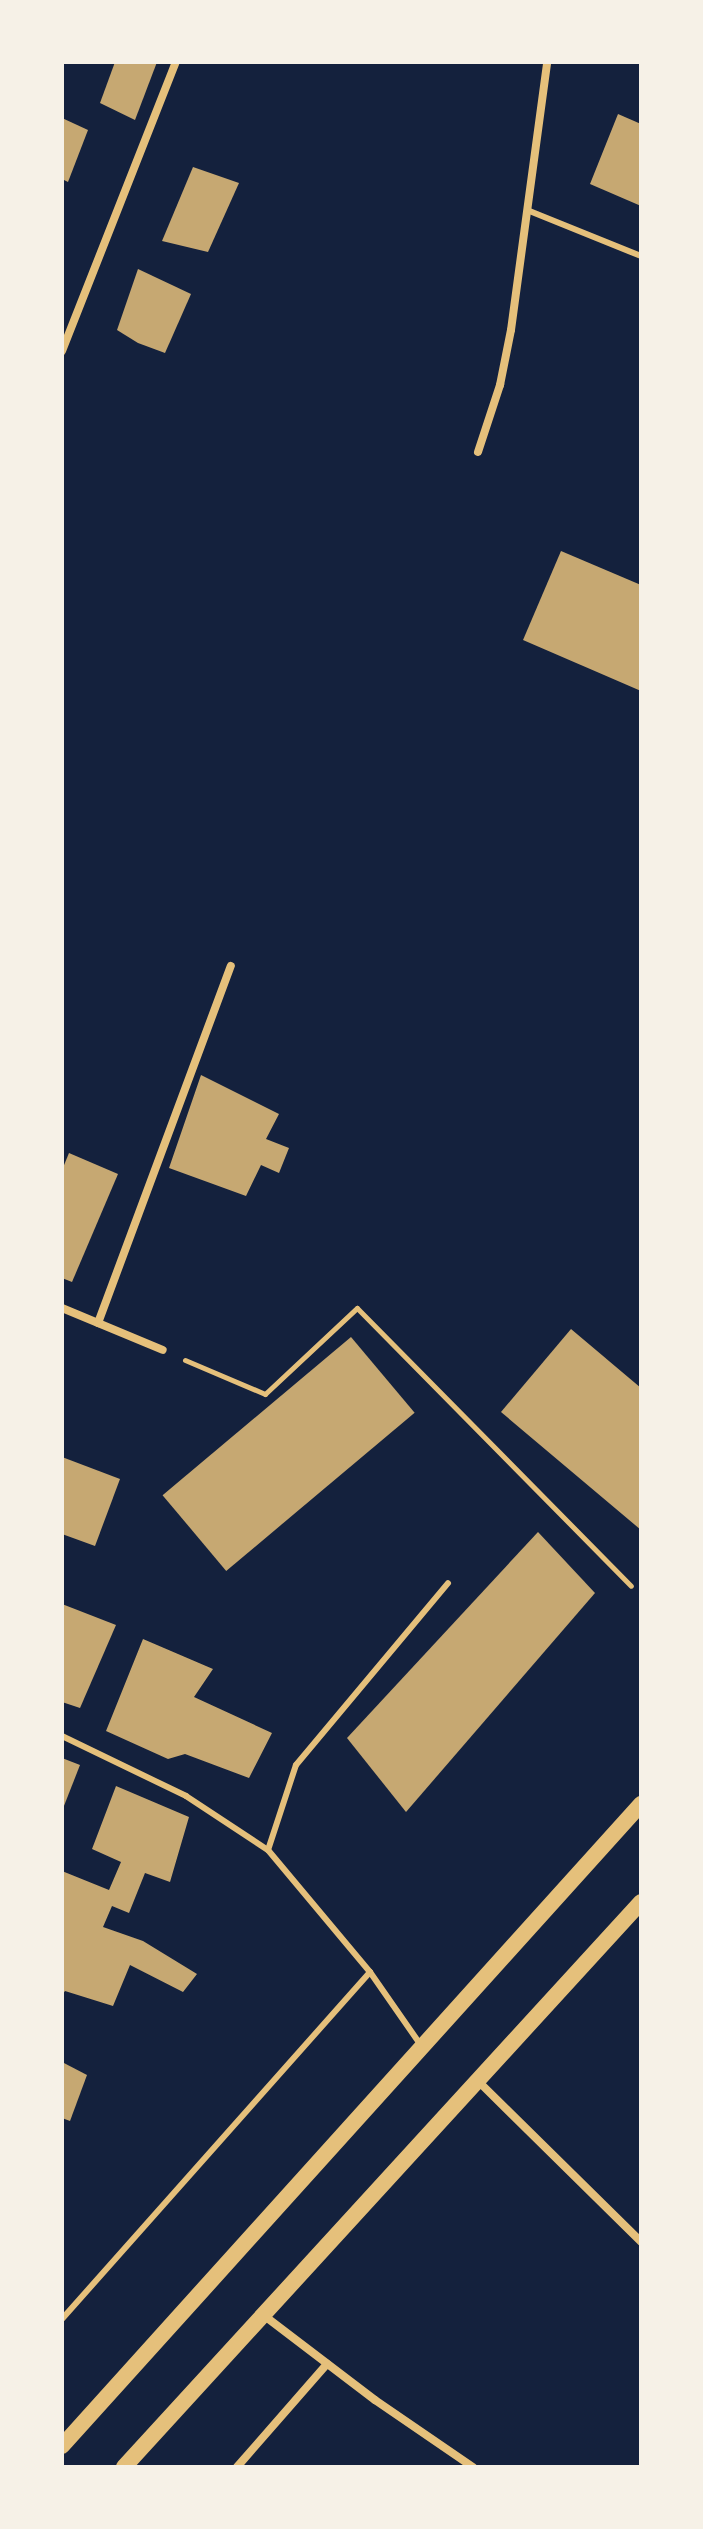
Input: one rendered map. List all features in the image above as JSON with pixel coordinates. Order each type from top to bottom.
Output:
[{"type":"main road","points":[[62,2446],[641,1804]]},
{"type":"main road","points":[[124,2467],[261,2313],[641,1902]]},
{"type":"street","points":[[62,351],[176,62]]},
{"type":"street","points":[[478,452],[500,385],[511,330],[547,62]]},
{"type":"street","points":[[98,1323],[231,966]]},
{"type":"street","points":[[62,1308],[163,1350]]},
{"type":"street","points":[[477,2080],[641,2242]]},
{"type":"street","points":[[261,2313],[327,2364],[473,2467]]},
{"type":"street","points":[[237,2467],[327,2364]]},
{"type":"lane","points":[[527,210],[641,256]]},
{"type":"lane","points":[[268,1850],[296,1765],[448,1583]]},
{"type":"lane","points":[[62,1736],[186,1796],[268,1850],[370,1972],[422,2047]]},
{"type":"lane","points":[[62,2319],[370,1972]]},
{"type":"path","points":[[163,1350],[265,1394],[357,1308],[631,1586]]},
{"type":"building","points":[[115,62],[157,62],[135,120],[100,103]]},
{"type":"building","points":[[618,114],[641,124],[641,206],[590,184]]},
{"type":"building","points":[[62,118],[88,130],[68,182],[62,179]]},
{"type":"building","points":[[193,167],[239,183],[208,252],[162,241]]},
{"type":"building","points":[[138,269],[191,294],[165,353],[138,343],[117,330]]},
{"type":"building","points":[[561,551],[641,585],[641,691],[523,640]]},
{"type":"building","points":[[201,1075],[279,1114],[266,1139],[289,1148],[279,1173],[261,1165],[246,1196],[169,1168]]},
{"type":"building","points":[[69,1153],[118,1174],[72,1282],[62,1278],[62,1170]]},
{"type":"building","points":[[571,1329],[641,1388],[641,1530],[501,1412]]},
{"type":"building","points":[[351,1337],[415,1413],[226,1571],[163,1495]]},
{"type":"building","points":[[62,1457],[120,1479],[95,1546],[62,1534]]},
{"type":"building","points":[[538,1532],[595,1593],[406,1812],[347,1738]]},
{"type":"building","points":[[62,1604],[116,1625],[80,1708],[62,1702]]},
{"type":"building","points":[[143,1639],[213,1669],[194,1697],[272,1733],[249,1778],[185,1754],[168,1759],[106,1731]]},
{"type":"building","points":[[62,1758],[80,1765],[62,1811]]},
{"type":"building","points":[[116,1786],[189,1817],[170,1882],[145,1873],[129,1913],[112,1906],[103,1927],[143,1941],[197,1974],[183,1992],[130,1965],[113,2006],[65,1991],[62,1995],[62,1871],[109,1890],[121,1862],[92,1849]]},
{"type":"building","points":[[62,2062],[87,2075],[70,2121],[62,2118]]}]
